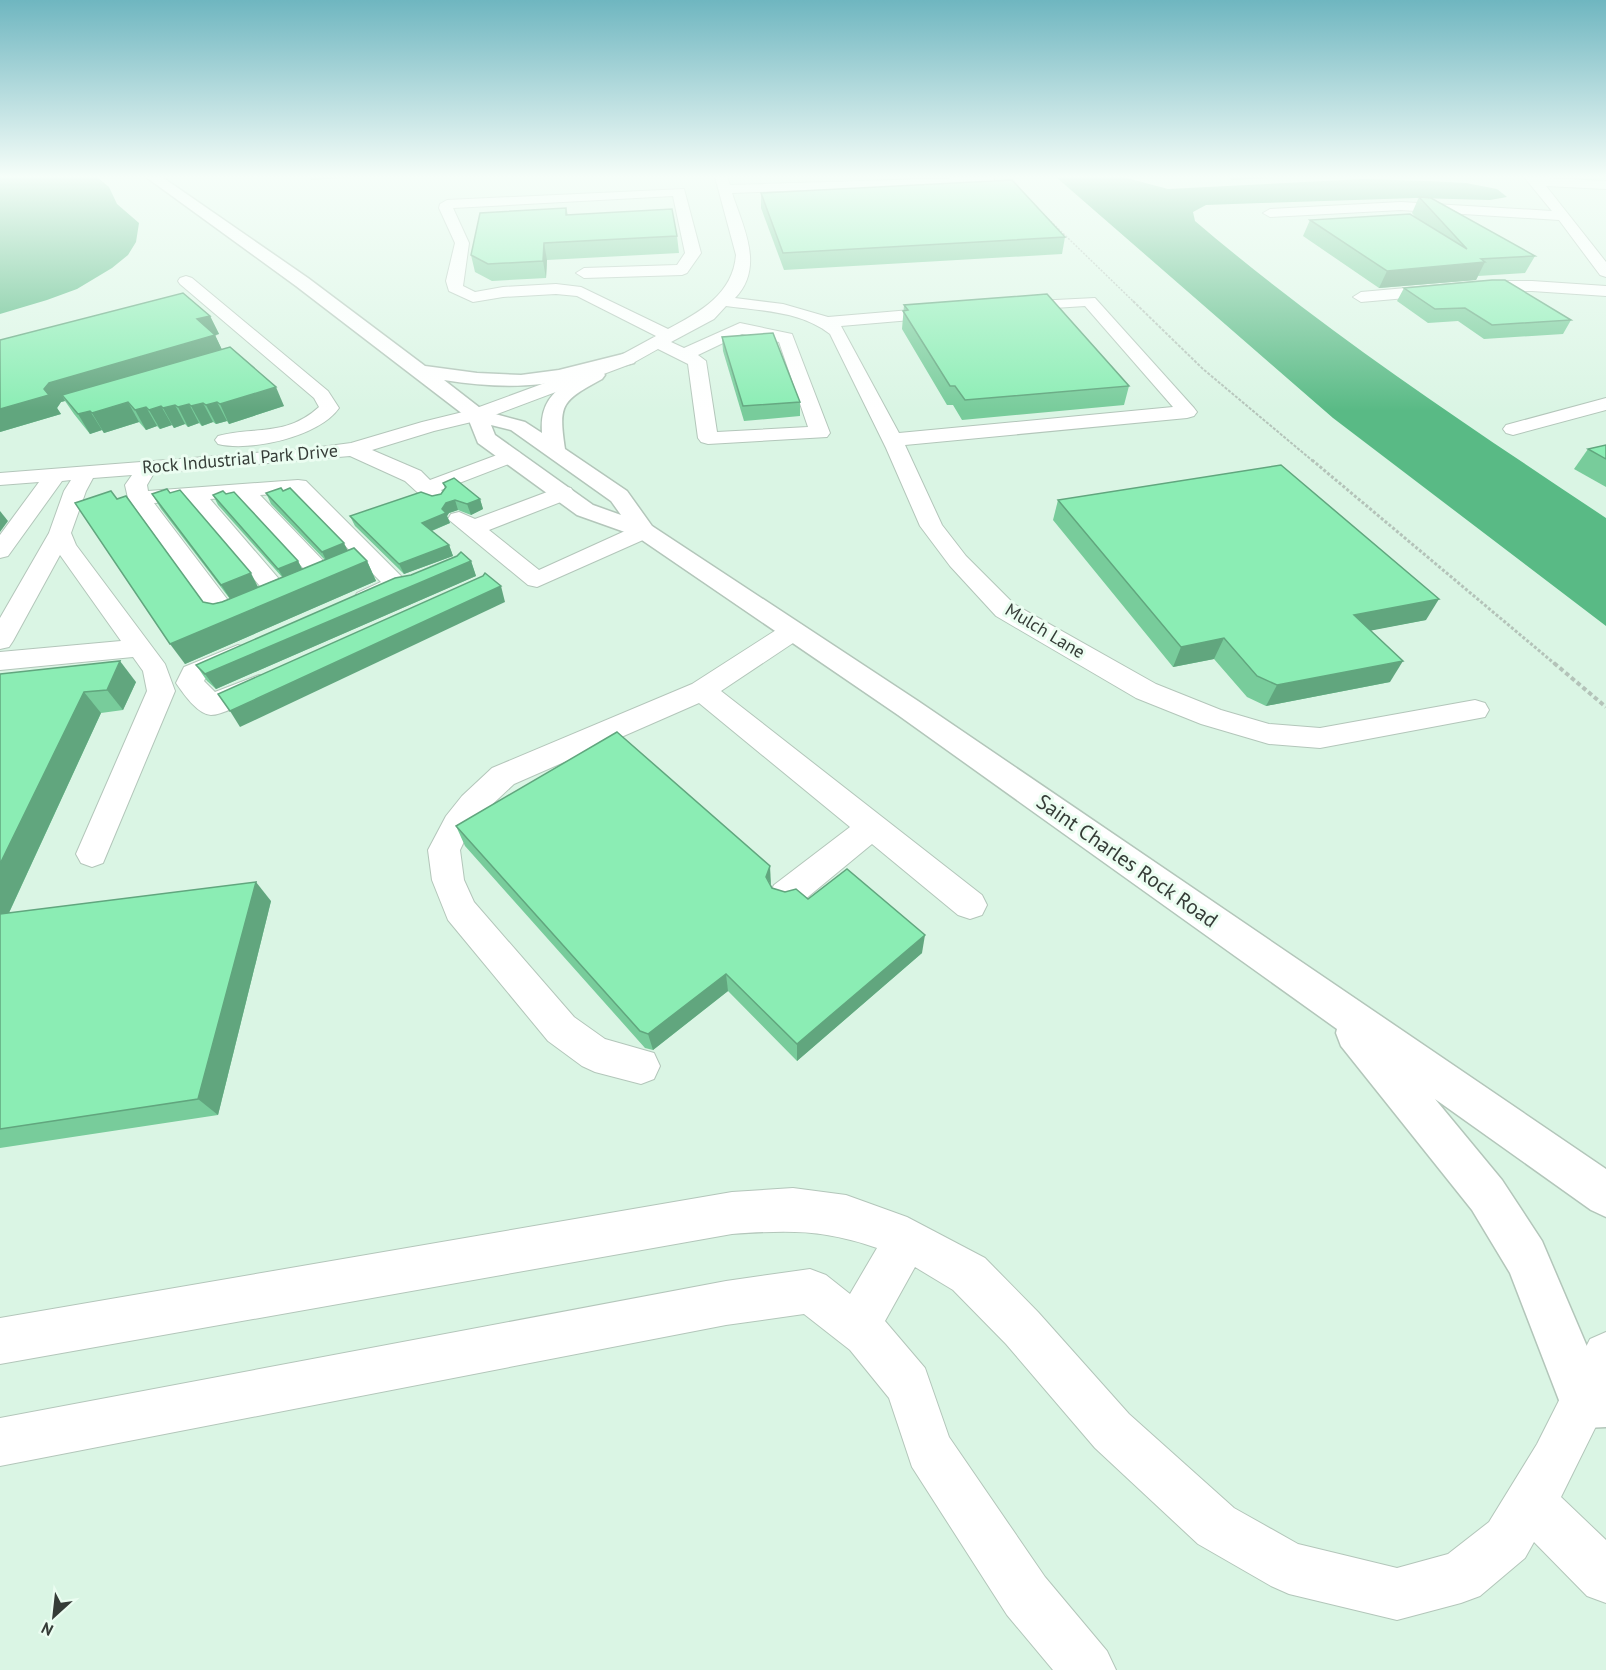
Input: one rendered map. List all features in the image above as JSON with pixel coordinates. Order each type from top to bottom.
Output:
[{"type":"main road","name":"Saint Charles Rock Road","points":[[264,255],[477,416],[518,426],[619,496],[644,531]]},
{"type":"main road","points":[[417,371],[486,380],[537,380],[627,358]]},
{"type":"main road","points":[[555,452],[550,413],[560,394],[627,358]]},
{"type":"main road","name":"Saint Charles Rock Road","points":[[477,416],[486,438],[585,510],[644,531],[908,708],[1606,1196]]},
{"type":"main road","points":[[1329,1002],[1493,1203],[1526,1257],[1595,1402]]},
{"type":"street","points":[[459,255],[454,281],[455,288],[473,297],[502,292],[556,289],[581,292],[665,340],[685,354],[697,361],[708,438],[820,433],[786,338],[740,328],[685,354]]},
{"type":"street","points":[[584,273],[682,270],[692,255]]},
{"type":"street","name":"Rock Industrial Park Drive","points":[[0,479],[86,472],[139,461],[306,455],[353,448],[429,426],[477,416],[627,358],[665,340],[708,315],[723,301],[740,279],[744,255]]},
{"type":"street","points":[[1593,255],[1606,272]]},
{"type":"street","points":[[186,281],[321,395],[329,408],[319,420],[286,435],[209,441]]},
{"type":"street","points":[[1361,297],[1485,286],[1532,286],[1606,291]]},
{"type":"street","points":[[182,302],[203,296]]},
{"type":"street","points":[[723,301],[782,310],[828,322],[963,310]]},
{"type":"street","points":[[892,440],[1187,412],[1089,301],[997,308]]},
{"type":"street","name":"Mulch Lane","points":[[828,322],[837,331],[892,440],[931,526],[958,561],[1005,610],[1146,691],[1211,717],[1269,734],[1320,738],[1475,710]]},
{"type":"street","points":[[245,356],[267,349]]},
{"type":"street","points":[[1513,429],[1606,404]]},
{"type":"street","points":[[353,448],[413,476],[431,493],[512,456]]},
{"type":"street","points":[[23,477],[40,456]]},
{"type":"street","points":[[139,461],[136,485],[139,498],[225,614],[346,565],[375,565],[407,582],[344,607]]},
{"type":"street","points":[[0,641],[60,533],[75,491],[86,472]]},
{"type":"street","points":[[0,551],[55,475]]},
{"type":"street","points":[[139,498],[298,486],[346,565]]},
{"type":"street","points":[[243,490],[346,565]]},
{"type":"street","points":[[562,493],[466,524],[537,580],[644,531]]},
{"type":"street","points":[[194,494],[279,592]]},
{"type":"street","points":[[60,533],[65,546],[156,669],[161,691],[92,854]]},
{"type":"street","points":[[641,1066],[595,1054],[561,1029],[460,910],[448,880],[444,850],[457,824],[473,804],[504,776],[702,692],[793,631]]},
{"type":"street","points":[[258,645],[194,673],[190,683],[211,705],[275,676]]},
{"type":"street","points":[[0,661],[140,648]]},
{"type":"street","points":[[702,692],[970,905]]},
{"type":"street","points":[[786,896],[872,827]]},
{"type":"street","points":[[0,1341],[732,1213],[793,1209],[846,1216],[907,1238],[969,1274],[1022,1328],[1112,1431],[1216,1526],[1289,1568],[1397,1594],[1461,1577],[1507,1540],[1595,1402],[1606,1355]]},
{"type":"street","points":[[856,1327],[907,1238]]},
{"type":"street","points":[[0,1442],[726,1303],[810,1291],[866,1334],[908,1385],[929,1450],[1026,1596],[1088,1670]]},
{"type":"street","points":[[1530,1502],[1606,1577]]},
{"type":"path","points":[[1085,255],[1203,369],[1606,707]]},
{"type":"shaded area","points":[[0,255],[1606,255],[1606,1670],[0,1670]]},
{"type":"shaded area","points":[[0,255],[128,255],[112,268],[77,289],[0,314]]},
{"type":"shaded area","points":[[1146,255],[1237,255],[1294,301],[1396,376],[1606,518],[1606,626],[1333,418]]},
{"type":"building","points":[[471,255],[543,255],[543,261],[488,264]]},
{"type":"building","points":[[1363,255],[1535,256],[1481,259],[1485,262],[1387,271]]},
{"type":"building","points":[[1505,280],[1571,320],[1492,325],[1465,308],[1435,309],[1404,288]]},
{"type":"building","points":[[183,293],[210,316],[197,319],[215,335],[49,383],[44,389],[49,395],[0,409],[0,340]]},
{"type":"building","points":[[1047,294],[1129,386],[965,400],[955,386],[950,386],[903,311],[908,310],[904,305]]},
{"type":"building","points":[[773,333],[800,402],[743,406],[722,337]]},
{"type":"building","points":[[230,347],[276,387],[220,404],[217,402],[178,407],[175,405],[163,408],[161,406],[149,410],[146,407],[135,410],[128,402],[92,413],[90,411],[78,414],[62,395]]},
{"type":"building","points":[[1606,445],[1606,459],[1588,449]]},
{"type":"building","points":[[1281,465],[1439,599],[1354,615],[1403,661],[1277,685],[1257,676],[1224,638],[1181,647],[1058,500]]},
{"type":"building","points":[[454,478],[480,499],[467,504],[455,500],[446,503],[442,509],[446,513],[422,523],[449,545],[399,564],[350,516],[421,492],[432,496],[441,494],[446,487],[443,483]]},
{"type":"building","points":[[281,488],[283,491],[290,488],[344,543],[322,552],[266,493]]},
{"type":"building","points":[[167,489],[170,493],[180,490],[251,573],[221,585],[152,494]]},
{"type":"building","points":[[111,491],[117,499],[126,496],[203,602],[213,604],[222,602],[354,548],[367,561],[170,644],[75,503]]},
{"type":"building","points":[[223,491],[226,494],[234,492],[298,561],[278,569],[213,495]]},
{"type":"building","points":[[461,552],[471,561],[205,674],[196,665],[395,578],[411,575],[457,556]]},
{"type":"building","points":[[485,573],[501,586],[230,711],[218,694],[483,576]]},
{"type":"building","points":[[120,661],[107,690],[84,692],[0,864],[0,674]]},
{"type":"building","points":[[617,732],[770,866],[766,877],[772,888],[785,892],[796,889],[808,899],[847,869],[925,935],[797,1044],[726,974],[648,1034],[640,1031],[456,826]]},
{"type":"building","points":[[256,882],[198,1099],[0,1129],[0,914]]}]
